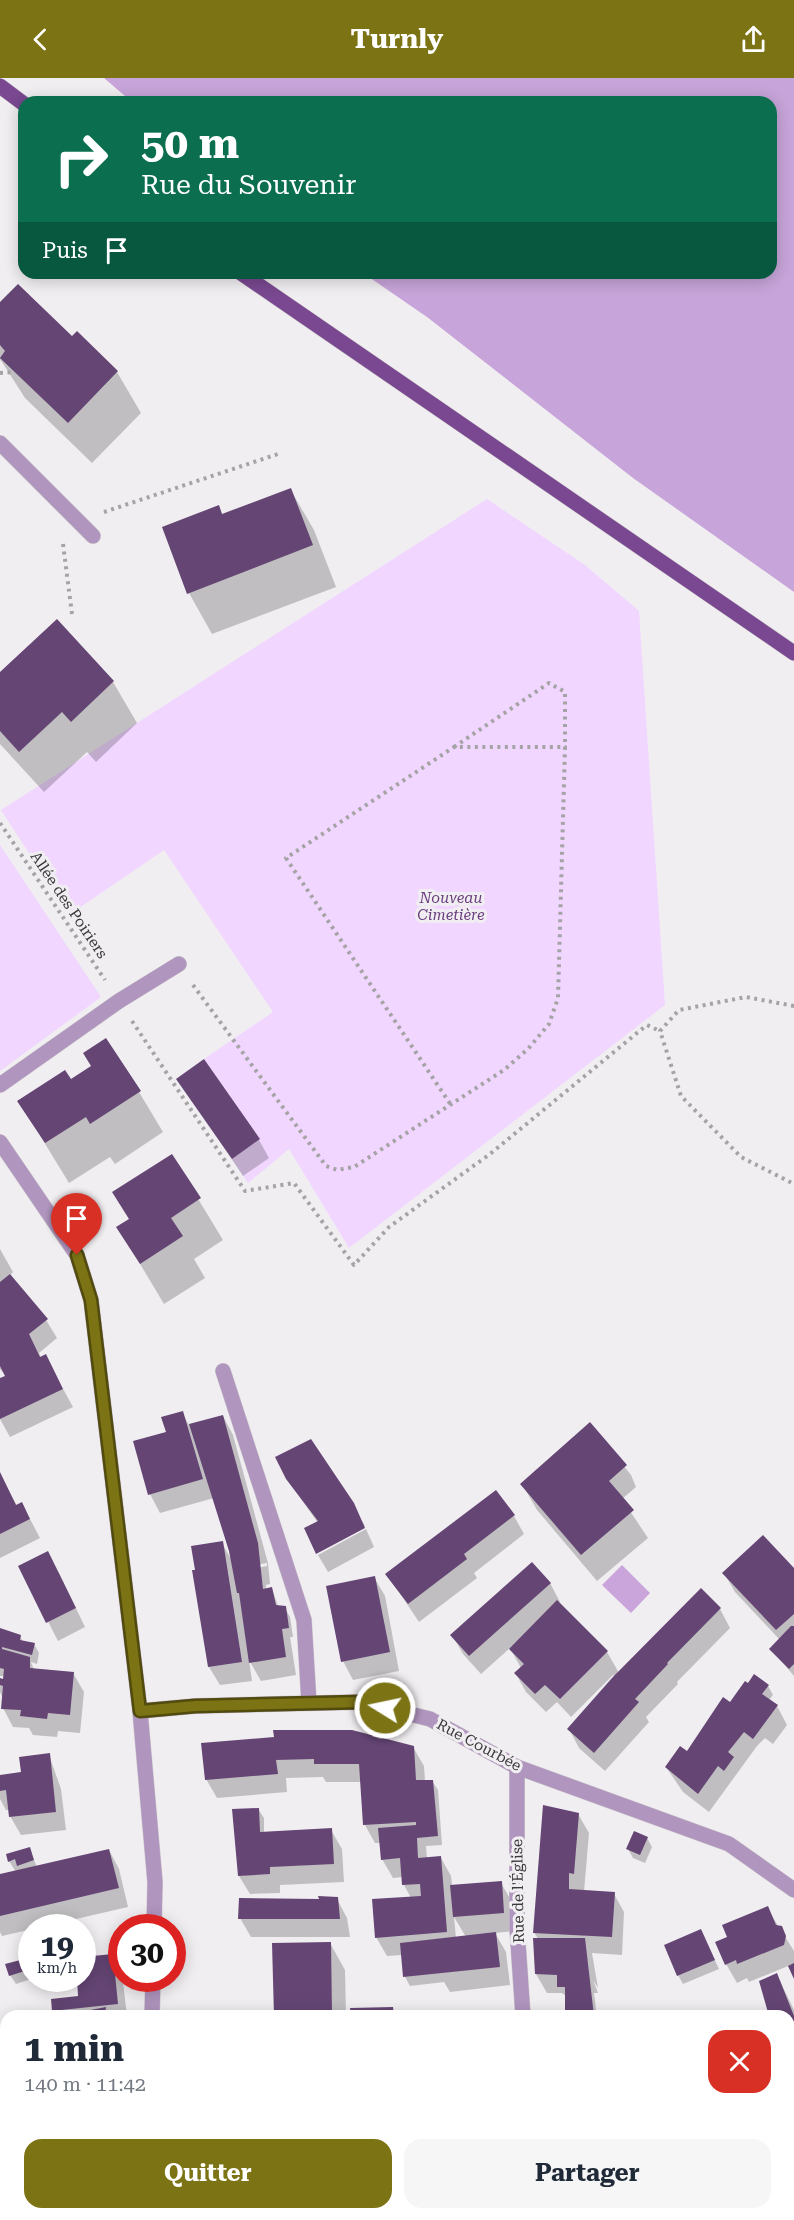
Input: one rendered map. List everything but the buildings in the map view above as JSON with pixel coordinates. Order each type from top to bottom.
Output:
[{"type":"main road","points":[[1,89],[18,100]]},
{"type":"main road","points":[[250,279],[794,653]]},
{"type":"street","points":[[0,443],[93,536]]},
{"type":"street","points":[[0,1085],[119,1001],[179,964]]},
{"type":"street","points":[[0,1142],[77,1255],[91,1300],[140,1711],[155,1882],[154,1914]]},
{"type":"street","points":[[223,1371],[304,1620],[309,1703]]},
{"type":"street","name":"Rue Courbée","points":[[140,1711],[195,1706],[363,1702],[430,1719],[517,1767],[729,1844],[794,1890]]},
{"type":"street","name":"Rue de l'Église","points":[[517,1767],[517,1928],[523,2010]]},
{"type":"street","points":[[152,2010],[153,1992]]},
{"type":"path","points":[[0,373],[15,372]]},
{"type":"path","points":[[78,520],[281,453]]},
{"type":"path","points":[[58,501],[72,614]]},
{"type":"path","points":[[179,964],[290,1120],[327,1166],[337,1170],[354,1167],[451,1105],[504,1070],[528,1049],[549,1024],[558,998],[565,692],[549,683],[286,858],[451,1105]]},
{"type":"path","points":[[454,747],[565,747]]},
{"type":"path","name":"Allée des Poiriers","points":[[0,823],[244,1191],[294,1183],[354,1265],[389,1227],[490,1154],[636,1033],[647,1025],[660,1030]]},
{"type":"path","points":[[794,1006],[746,997],[679,1010],[660,1030],[681,1096],[741,1157],[794,1184]]},
{"type":"green space","name":"Nouveau Cimetière","points":[[487,499],[585,565],[639,611],[665,1005],[349,1248],[289,1149],[248,1183],[232,1159],[260,1139],[204,1059],[273,1012],[164,850],[69,915],[1,810]]},
{"type":"green space","points":[[0,845],[101,997],[0,1071]]},
{"type":"shaded area","points":[[104,78],[794,78],[794,592],[633,478],[427,317],[372,279],[777,279],[777,96],[125,96]]},
{"type":"shaded area","points":[[622,1565],[650,1593],[631,1613],[602,1585]]},
{"type":"route","points":[[77,1255],[91,1300],[140,1711],[195,1706],[363,1702],[385,1708]]}]
